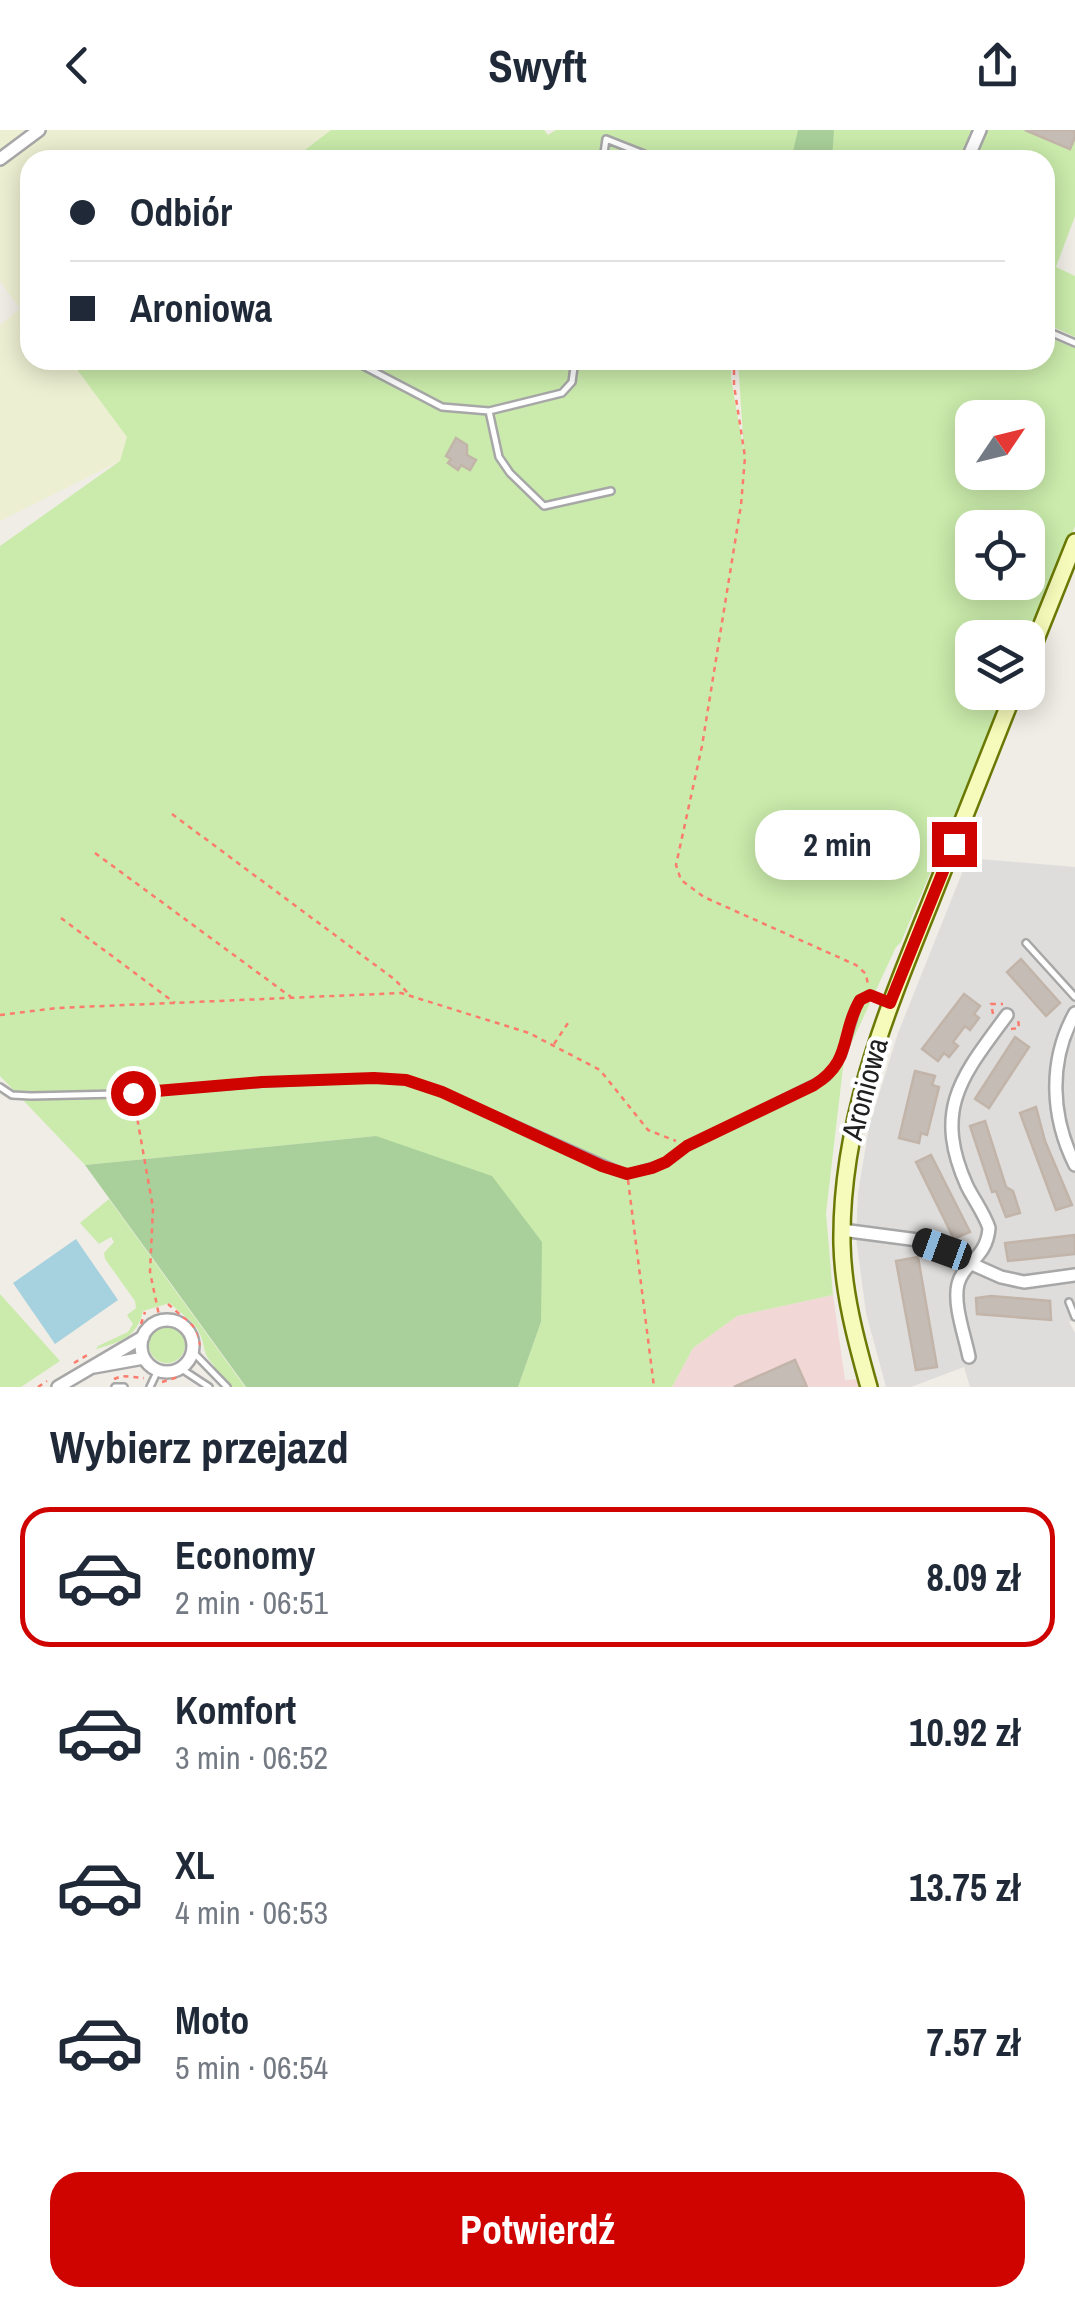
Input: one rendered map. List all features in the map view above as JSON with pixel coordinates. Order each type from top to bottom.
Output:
[{"type":"street","points":[[0,159],[39,130]]},
{"type":"street","points":[[1044,620],[1075,542]]},
{"type":"street","name":"Aroniowa","points":[[869,1387],[846,1289],[842,1230],[859,1099],[890,1003],[1007,710]]},
{"type":"street","points":[[1075,1014],[1058,1056],[1056,1094],[1062,1132],[1075,1165]]},
{"type":"street","points":[[969,1356],[957,1288],[963,1273],[978,1259],[989,1228],[960,1169],[952,1114],[967,1068],[1012,1015]]},
{"type":"street","points":[[842,1230],[918,1240],[971,1266],[1024,1282],[1075,1276]]},
{"type":"street","points":[[58,1387],[142,1337],[150,1325],[160,1320],[174,1320],[187,1328],[196,1351],[182,1373],[158,1370],[144,1358],[142,1337]]},
{"type":"street","points":[[90,1368],[144,1358]]},
{"type":"lane","points":[[604,150],[606,139],[633,150]]},
{"type":"lane","points":[[371,370],[442,407],[489,411],[562,393],[572,382],[574,370]]},
{"type":"lane","points":[[489,411],[499,457],[544,506],[611,491]]},
{"type":"lane","points":[[1026,944],[1075,997]]},
{"type":"lane","points":[[0,1087],[12,1095],[31,1096],[133,1093],[262,1082],[406,1080],[442,1092],[627,1174],[666,1162],[687,1146],[814,1085],[831,1073],[842,1056],[855,1007],[864,996],[890,1003]]},
{"type":"lane","points":[[1069,1302],[1075,1317]]},
{"type":"lane","points":[[196,1351],[226,1387]]},
{"type":"lane","points":[[150,1387],[158,1370]]},
{"type":"lane","points":[[182,1373],[209,1387]]},
{"type":"lane","points":[[115,1387],[124,1387]]},
{"type":"path","points":[[734,370],[745,457],[741,505],[702,746],[676,864],[681,880],[704,897],[856,964],[866,974],[870,995]]},
{"type":"path","points":[[172,814],[410,995]]},
{"type":"path","points":[[95,852],[292,998]]},
{"type":"path","points":[[61,918],[176,1004]]},
{"type":"path","points":[[0,1015],[57,1008],[402,992],[529,1032],[600,1070],[648,1130],[687,1146]]},
{"type":"path","points":[[994,1021],[991,1004],[1016,1003]]},
{"type":"path","points":[[1004,1030],[1019,1028],[1012,1015]]},
{"type":"path","points":[[553,1046],[568,1022]]},
{"type":"path","points":[[133,1093],[153,1208],[150,1272],[160,1320]]},
{"type":"path","points":[[627,1174],[654,1387]]},
{"type":"path","points":[[168,1304],[193,1326],[196,1351]]},
{"type":"path","points":[[160,1387],[168,1378],[182,1373]]},
{"type":"shaded area","points":[[968,858],[1075,867],[1075,1319],[1069,1322],[1075,1333],[1075,1387],[970,1387],[964,1367],[911,1387],[886,1387],[866,1313],[856,1238],[858,1193],[869,1127],[898,1033]]},
{"type":"shaded area","points":[[833,1295],[845,1380],[860,1379],[863,1387],[672,1387],[693,1348],[737,1316]]},
{"type":"green space","points":[[0,130],[331,130],[305,150],[20,150],[20,309],[0,281]]},
{"type":"green space","points":[[331,130],[544,130],[548,135],[556,130],[1075,130],[1075,216],[1056,267],[1075,276],[1075,337],[1055,328],[1055,150],[305,150]]},
{"type":"green space","points":[[798,130],[834,130],[833,150],[793,150]]},
{"type":"green space","points":[[20,309],[20,370],[77,370],[127,437],[120,461],[0,521],[0,325]]},
{"type":"green space","points":[[1055,340],[1075,348],[1075,526],[1037,620],[955,620],[955,710],[999,710],[901,942],[844,1059],[826,1213],[833,1295],[737,1316],[693,1348],[672,1387],[518,1387],[541,1322],[376,1136],[85,1165],[0,1076],[0,546],[120,461],[127,437],[77,370],[731,370],[744,452],[739,370],[1055,370]]},
{"type":"green space","points":[[376,1136],[492,1176],[542,1242],[541,1322],[518,1387],[246,1387],[85,1165]]},
{"type":"green space","points":[[109,1199],[245,1387],[230,1387],[212,1368],[198,1329],[170,1303],[143,1311],[132,1333],[96,1349],[128,1332],[133,1324],[127,1315],[136,1308],[105,1259],[104,1253],[114,1242],[111,1237],[99,1244],[80,1223]]},
{"type":"green space","points":[[0,1294],[60,1361],[21,1387],[0,1387]]},
{"type":"green space","points":[[167,1327],[180,1332],[185,1345],[180,1358],[167,1363],[154,1358],[149,1345],[154,1332]]},
{"type":"water","points":[[76,1239],[118,1300],[55,1344],[13,1283]]},
{"type":"building","points":[[1025,130],[1075,130],[1075,137],[1070,149]]},
{"type":"building","points":[[456,438],[467,445],[467,455],[476,460],[470,470],[461,465],[458,470],[448,463],[451,459],[446,456]]},
{"type":"building","points":[[1021,959],[1060,1003],[1046,1016],[1007,972]]},
{"type":"building","points":[[964,994],[980,1006],[974,1014],[979,1018],[970,1030],[965,1026],[953,1042],[958,1046],[949,1057],[944,1053],[938,1061],[922,1049]]},
{"type":"building","points":[[1015,1037],[1029,1047],[989,1108],[975,1099]]},
{"type":"building","points":[[915,1071],[935,1076],[932,1085],[939,1087],[927,1135],[921,1133],[919,1143],[899,1138]]},
{"type":"building","points":[[1036,1107],[1045,1141],[1072,1205],[1056,1210],[1020,1113]]},
{"type":"building","points":[[985,1121],[1006,1187],[1013,1191],[1020,1213],[1006,1217],[996,1191],[992,1192],[970,1126]]},
{"type":"building","points":[[931,1155],[970,1232],[954,1239],[916,1162]]},
{"type":"building","points":[[1075,1235],[1075,1254],[1008,1261],[1005,1243]]},
{"type":"building","points":[[918,1257],[937,1367],[916,1370],[896,1261]]},
{"type":"building","points":[[976,1298],[1050,1301],[1051,1320],[977,1314]]},
{"type":"building","points":[[795,1360],[807,1387],[734,1387]]},
{"type":"route","points":[[133,1093],[262,1082],[406,1080],[442,1092],[602,1166],[627,1174],[641,1172],[831,1073],[842,1056],[860,1000],[870,995],[890,1003],[954,844]]}]
